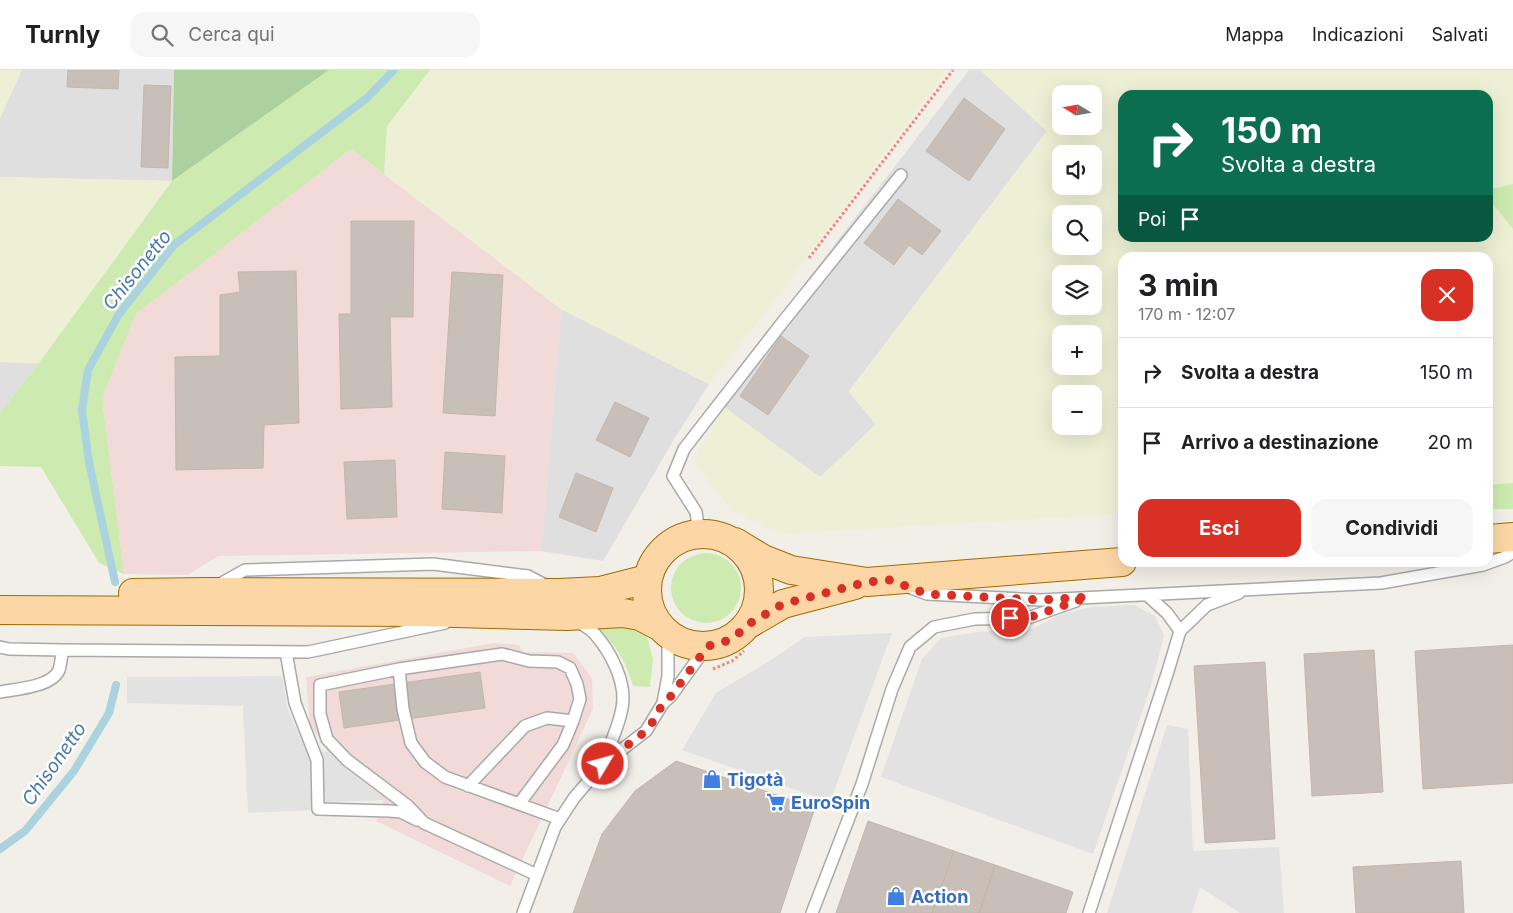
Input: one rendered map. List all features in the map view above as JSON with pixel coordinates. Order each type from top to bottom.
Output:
[{"type":"main road","points":[[664,630],[650,612],[647,579],[654,561],[666,547],[681,537],[699,533],[718,534],[763,559],[791,570],[878,581]]},
{"type":"main road","points":[[1493,539],[1513,537]]},
{"type":"main road","points":[[735,542],[748,555],[757,572],[760,590],[756,609],[747,625]]},
{"type":"main road","points":[[0,596],[206,592],[563,604],[640,616],[680,642],[694,646],[708,646],[729,640],[747,625],[783,604],[878,581],[1118,562]]},
{"type":"main road","points":[[0,610],[485,614],[563,604],[600,591],[647,579]]},
{"type":"lane","points":[[699,533],[696,512],[673,476],[684,449],[782,323],[901,176]]},
{"type":"lane","points":[[1493,561],[1513,552]]},
{"type":"lane","points":[[878,581],[927,594],[1040,600],[1380,583],[1472,567]]},
{"type":"lane","points":[[1089,913],[1180,631],[1207,605],[1249,589]]},
{"type":"lane","points":[[1146,595],[1167,613],[1180,631]]},
{"type":"lane","points":[[812,913],[862,784],[892,690],[910,647],[934,627],[976,619],[1028,618],[1088,597]]},
{"type":"lane","points":[[563,604],[598,638],[617,670],[623,694],[620,715],[603,764]]},
{"type":"lane","points":[[3,649],[308,652],[485,614]]},
{"type":"lane","points":[[523,913],[555,827],[574,798],[603,764],[646,731],[663,703],[668,676],[664,630]]},
{"type":"lane","points":[[663,703],[671,696],[708,646]]},
{"type":"lane","points":[[0,692],[50,680],[58,671],[63,650]]},
{"type":"lane","points":[[286,652],[295,703],[317,760],[318,809],[395,812],[424,823],[537,875]]},
{"type":"lane","points":[[424,823],[408,806],[347,760],[327,738],[320,714],[320,685],[399,669],[502,654],[529,661],[558,662],[570,668],[577,684],[580,699],[573,721],[563,745],[519,804]]},
{"type":"lane","points":[[399,669],[403,709],[411,742],[425,762],[445,777],[560,819]]},
{"type":"lane","points":[[468,786],[525,726],[547,718],[573,721]]},
{"type":"shaded area","points":[[22,70],[174,70],[172,181],[0,177],[0,118]]},
{"type":"shaded area","points":[[969,70],[980,70],[1047,131],[849,391],[876,424],[820,478],[715,400]]},
{"type":"shaded area","points":[[351,149],[561,309],[541,551],[218,556],[188,575],[124,574],[102,398],[136,314]]},
{"type":"shaded area","points":[[561,309],[709,384],[673,441],[603,561],[541,551]]},
{"type":"shaded area","points":[[0,362],[39,363],[0,413]]},
{"type":"shaded area","points":[[1134,605],[1155,616],[1164,636],[1150,689],[1093,854],[881,777],[922,659],[941,638],[978,632],[1032,629],[1059,615],[1091,607]]},
{"type":"shaded area","points":[[892,633],[830,802],[682,750],[716,693],[765,664],[805,637]]},
{"type":"shaded area","points":[[494,643],[519,645],[523,652],[573,653],[592,678],[593,709],[510,886],[376,821],[384,800],[328,752],[310,725],[306,677]]},
{"type":"shaded area","points":[[282,676],[287,707],[305,749],[328,752],[384,800],[329,802],[312,810],[248,813],[243,706],[127,703],[127,677]]},
{"type":"shaded area","points":[[1167,725],[1188,729],[1193,851],[1279,847],[1284,913],[1240,913],[1200,887],[1192,913],[1107,913]]},
{"type":"green space","points":[[0,70],[22,70],[0,118]]},
{"type":"green space","points":[[174,70],[329,70],[172,181]]},
{"type":"green space","points":[[329,70],[430,70],[387,126],[384,174],[351,149],[136,314],[102,398],[124,574],[99,563],[41,467],[0,466],[0,413],[39,363],[172,181]]},
{"type":"green space","points":[[430,70],[947,70],[773,303],[709,384],[561,309],[384,174],[387,126]]},
{"type":"green space","points":[[980,70],[1513,70],[1513,483],[1493,485],[1493,252],[1118,252],[1118,514],[782,534],[730,508],[693,462],[724,407],[820,477],[876,425],[849,392],[1047,131]]},
{"type":"green space","points":[[0,177],[172,181],[39,363],[0,362]]},
{"type":"green space","points":[[1513,184],[1513,229],[1493,204],[1493,189]]},
{"type":"green space","points":[[1513,483],[1513,509],[1493,509],[1493,485]]},
{"type":"green space","points":[[706,553],[719,556],[731,563],[738,575],[741,588],[738,601],[731,613],[719,620],[706,623],[693,620],[681,613],[674,601],[671,588],[674,575],[681,563],[693,556]]},
{"type":"green space","points":[[629,621],[646,633],[653,659],[650,687],[633,686],[620,654],[597,627]]},
{"type":"building","points":[[68,70],[119,70],[118,89],[67,87]]},
{"type":"building","points":[[144,85],[171,86],[168,168],[141,167]]},
{"type":"building","points":[[964,98],[1005,129],[969,181],[926,151]]},
{"type":"building","points":[[898,199],[941,231],[922,255],[909,245],[894,265],[864,243]]},
{"type":"building","points":[[351,221],[414,221],[413,317],[390,317],[392,407],[341,409],[339,314],[351,314]]},
{"type":"building","points":[[296,271],[299,423],[264,425],[263,468],[176,470],[175,357],[220,356],[220,295],[240,292],[238,272]]},
{"type":"building","points":[[452,272],[503,275],[495,416],[443,413]]},
{"type":"building","points":[[781,336],[809,356],[768,415],[740,396]]},
{"type":"building","points":[[615,402],[649,418],[630,457],[596,440]]},
{"type":"building","points":[[445,452],[505,456],[502,513],[442,509]]},
{"type":"building","points":[[395,460],[397,517],[347,519],[344,462]]},
{"type":"building","points":[[576,473],[613,488],[596,532],[559,517]]},
{"type":"building","points":[[1513,645],[1513,783],[1423,789],[1415,651]]},
{"type":"building","points":[[1374,650],[1383,792],[1312,796],[1304,654]]},
{"type":"building","points":[[1265,662],[1275,839],[1205,843],[1194,666]]},
{"type":"building","points":[[480,672],[485,708],[344,728],[339,692]]},
{"type":"building","points":[[676,761],[815,808],[780,913],[573,913],[602,834],[635,791]]},
{"type":"building","points":[[868,821],[954,851],[932,913],[836,913]]},
{"type":"building","points":[[954,851],[995,865],[979,913],[932,913]]},
{"type":"building","points":[[1461,861],[1464,913],[1356,913],[1353,867]]},
{"type":"building","points":[[995,865],[1073,892],[1066,913],[979,913]]},
{"type":"waterway","name":"Chisonetto","points":[[115,582],[89,462],[82,410],[88,370],[119,314],[174,245],[367,98],[394,70]]},
{"type":"waterway","name":"Chisonetto","points":[[0,849],[25,831],[74,771],[109,713],[116,685]]},
{"type":"place","name":"Tigotà","points":[[712,779]]},
{"type":"place","name":"EuroSpin","points":[[776,802]]},
{"type":"place","name":"Action","points":[[896,896]]},
{"type":"route","points":[[603,764],[646,731],[663,703],[671,696],[708,646],[722,643],[736,636],[747,625],[783,604],[867,582],[890,580],[927,594],[1040,600],[1088,597],[1028,618],[1010,618]]}]
